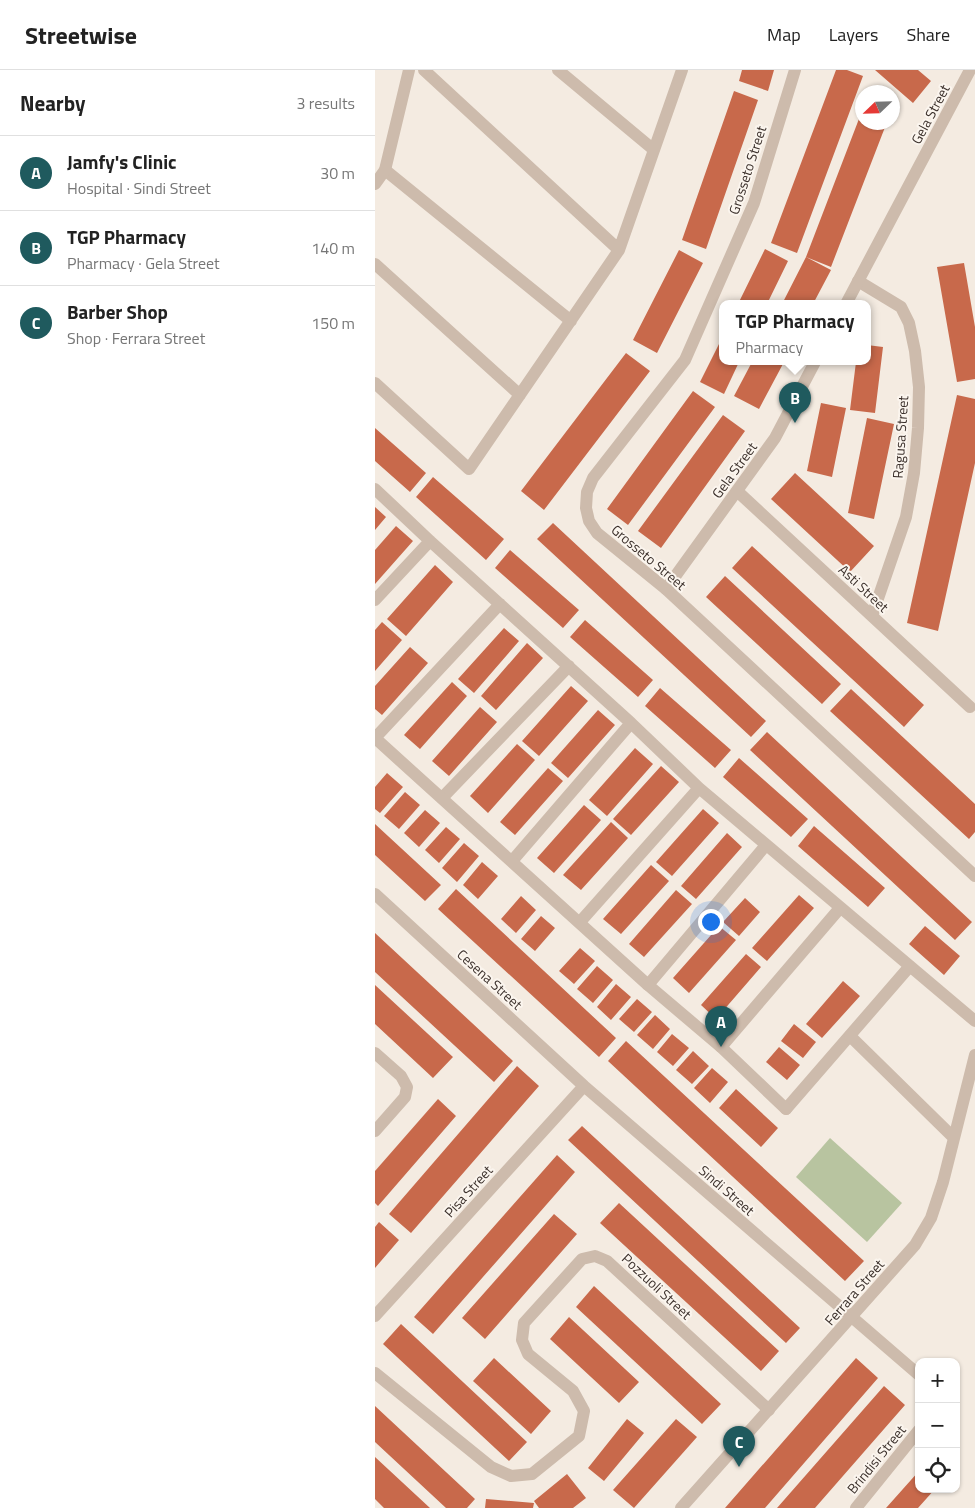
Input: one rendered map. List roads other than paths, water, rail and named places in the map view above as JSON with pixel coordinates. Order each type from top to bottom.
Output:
[{"type":"street","points":[[375,184],[385,170],[409,70]]},
{"type":"street","points":[[424,70],[619,250]]},
{"type":"street","points":[[558,70],[655,150]]},
{"type":"street","points":[[375,383],[469,469],[619,250],[682,70]]},
{"type":"street","name":"Grosseto Street","points":[[795,70],[754,203],[685,360],[593,478],[587,492],[586,508],[589,521],[597,533],[666,589],[975,876]]},
{"type":"street","name":"Gela Street","points":[[848,300],[970,70]]},
{"type":"street","points":[[385,170],[571,321]]},
{"type":"street","points":[[375,264],[520,395]]},
{"type":"street","name":"Ragusa Street","points":[[858,281],[901,307],[909,323],[915,351],[919,386],[914,473],[906,517],[872,616]]},
{"type":"street","name":"Gela Street","points":[[666,589],[775,438],[813,365]]},
{"type":"street","points":[[375,489],[631,723],[699,788],[975,1021]]},
{"type":"street","name":"Asti Street","points":[[737,491],[970,707]]},
{"type":"street","points":[[375,600],[430,541]]},
{"type":"street","points":[[500,604],[375,738],[648,984],[721,1047],[786,1109],[910,966]]},
{"type":"street","points":[[442,798],[569,666]]},
{"type":"street","points":[[511,861],[631,723]]},
{"type":"street","points":[[580,922],[699,788]]},
{"type":"street","points":[[648,984],[766,845]]},
{"type":"street","name":"Cesena Street","points":[[375,894],[584,1086]]},
{"type":"street","points":[[721,1047],[839,908]]},
{"type":"street","points":[[850,1036],[954,1138]]},
{"type":"street","points":[[375,1052],[401,1076],[407,1087],[405,1097],[375,1131]]},
{"type":"street","name":"Ferrara Street","points":[[681,1508],[915,1245],[931,1218],[943,1182],[975,1055]]},
{"type":"street","name":"Pisa Street","points":[[375,1316],[584,1086]]},
{"type":"street","name":"Sindi Street","points":[[584,1086],[851,1318]]},
{"type":"street","name":"Pozzuoli Street","points":[[375,1373],[491,1466],[511,1476],[532,1474],[579,1436],[583,1411],[573,1391],[528,1354],[522,1340],[524,1323],[582,1259],[595,1256],[607,1261],[769,1410]]},
{"type":"street","points":[[851,1318],[915,1372]]},
{"type":"street","name":"Brindisi Street","points":[[856,1508],[915,1435]]},
{"type":"place","name":"TGP Pharmacy","points":[[795,423]]},
{"type":"place","name":"Jamfy's Clinic","points":[[721,1047]]},
{"type":"place","name":"Barber Shop","points":[[739,1467]]}]
